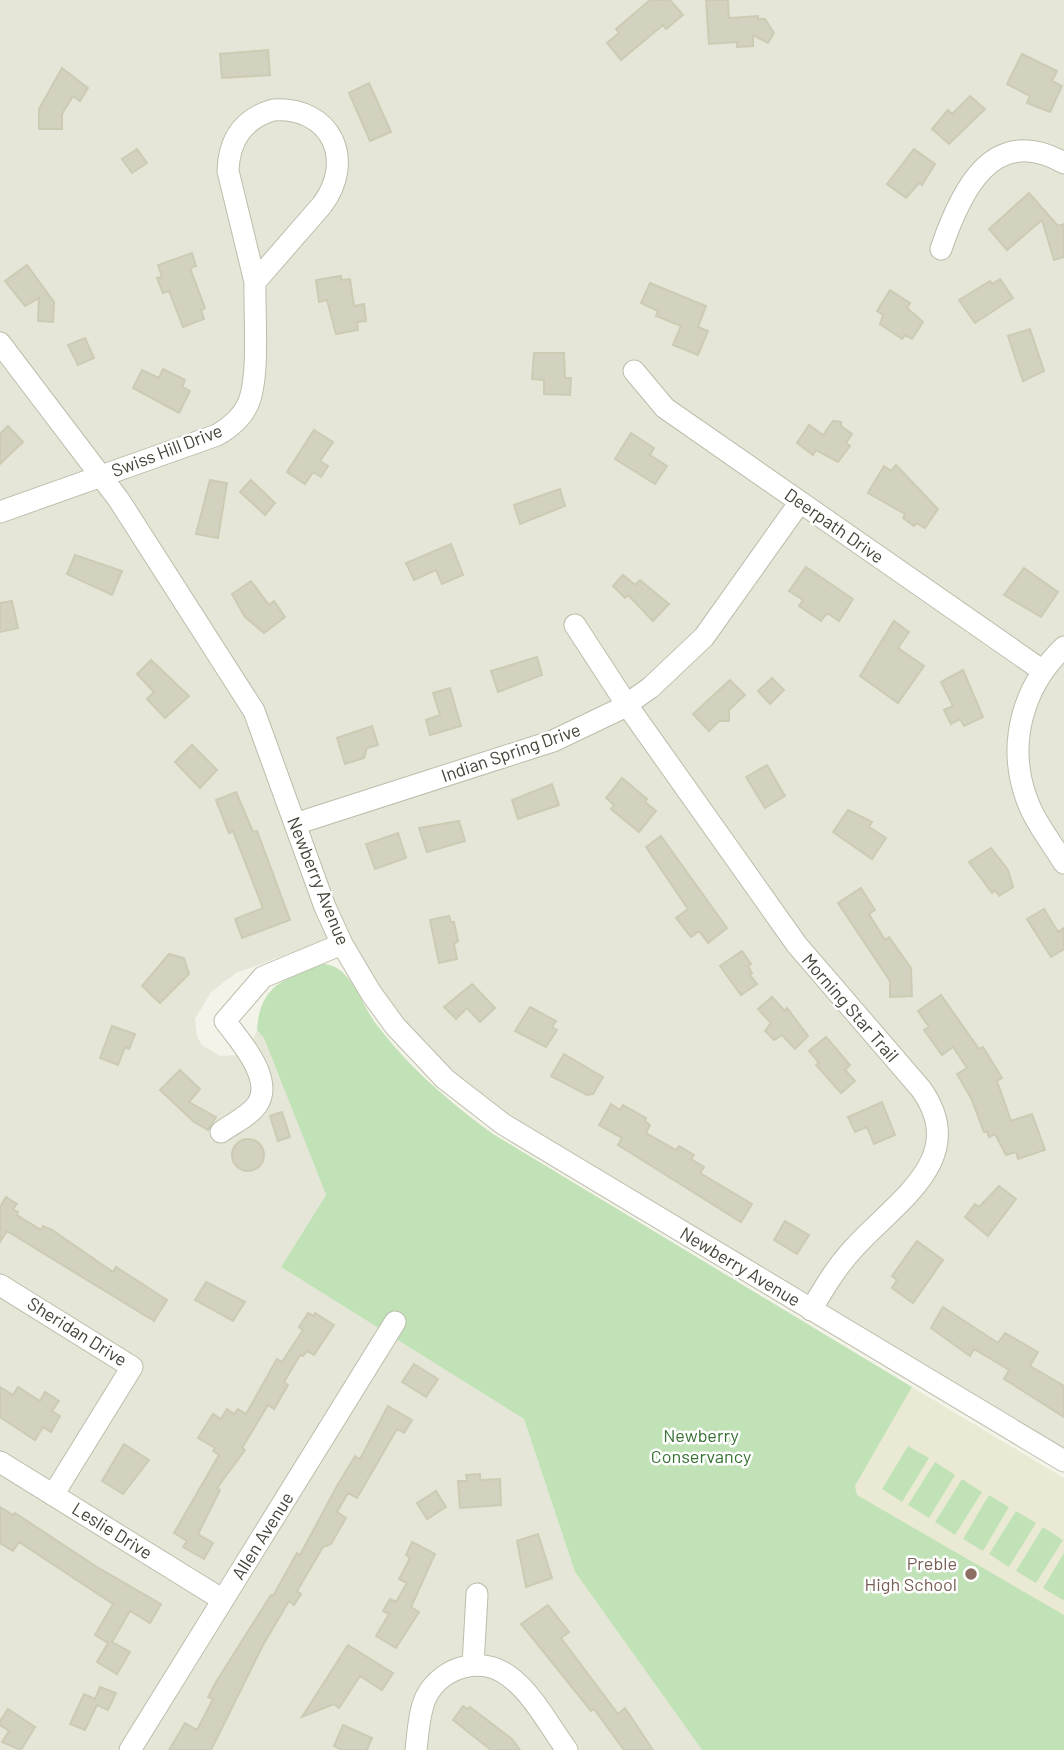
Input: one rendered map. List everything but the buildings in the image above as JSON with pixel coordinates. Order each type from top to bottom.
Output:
[{"type":"street","name":"Swiss Hill Drive","points":[[0,512],[218,435],[241,416],[248,404],[253,382],[255,282],[228,170],[228,157],[233,141],[250,120],[273,110],[294,111],[315,120],[331,137],[339,160],[336,182],[323,205],[255,282]]},
{"type":"street","points":[[941,249],[956,205],[986,165],[1005,155],[1025,151],[1051,155],[1064,163]]},
{"type":"street","name":"Newberry Avenue","points":[[0,343],[101,476],[254,711],[342,944],[395,1026],[445,1079],[476,1105],[1064,1461]]},
{"type":"street","name":"Deerpath Drive","points":[[635,372],[665,408],[1043,671]]},
{"type":"street","name":"Indian Spring Drive","points":[[295,824],[553,741],[626,705],[678,664],[704,637],[800,502]]},
{"type":"street","name":"Morning Star Trail","points":[[575,625],[626,705],[797,945],[921,1089],[933,1112],[937,1143],[928,1171],[853,1248],[811,1310]]},
{"type":"street","points":[[1064,647],[1043,671],[1028,698],[1021,719],[1018,759],[1026,799],[1064,863]]},
{"type":"street","points":[[221,1132],[258,1103],[262,1090],[250,1056],[225,1021],[263,977],[342,944]]},
{"type":"street","name":"Sheridan Drive","points":[[0,1285],[132,1367],[53,1495]]},
{"type":"street","name":"Allen Avenue","points":[[130,1750],[395,1322]]},
{"type":"street","name":"Leslie Drive","points":[[0,1462],[223,1600]]},
{"type":"street","points":[[473,1665],[477,1594]]},
{"type":"street","points":[[416,1750],[422,1709],[432,1686],[455,1669],[473,1665],[490,1667],[512,1678],[567,1750]]},
{"type":"shaded area","points":[[0,0],[1064,0],[1064,1450],[517,1122],[460,1079],[414,1033],[387,998],[348,932],[236,973],[211,992],[195,1019],[197,1037],[202,1045],[220,1056],[236,1055],[245,1049],[251,1044],[257,1030],[264,1037],[326,1195],[281,1267],[524,1419],[575,1572],[702,1750],[0,1750]]},
{"type":"shaded area","name":"Preble High School","points":[[912,1387],[1064,1478],[1064,1750],[897,1653],[855,1486]]},
{"type":"green space","name":"Newberry Conservancy","points":[[323,964],[332,966],[347,977],[374,1021],[414,1068],[444,1096],[493,1134],[912,1387],[855,1486],[857,1495],[1064,1615],[1064,1750],[702,1750],[575,1572],[524,1419],[281,1267],[326,1195],[264,1038],[257,1030],[259,1015],[263,1002],[277,985]]},
{"type":"green space","points":[[908,1446],[929,1458],[902,1502],[882,1489]]},
{"type":"green space","points":[[935,1462],[955,1475],[929,1518],[908,1505]]},
{"type":"green space","points":[[962,1479],[982,1492],[955,1535],[935,1522]]},
{"type":"green space","points":[[989,1495],[1009,1507],[983,1551],[963,1539]]},
{"type":"green space","points":[[1016,1511],[1036,1523],[1009,1567],[989,1554]]},
{"type":"green space","points":[[1043,1527],[1063,1540],[1036,1583],[1016,1571]]},
{"type":"green space","points":[[1064,1553],[1064,1599],[1063,1600],[1043,1588]]},
{"type":"place","name":"Preble High School","points":[[971,1574]]}]
